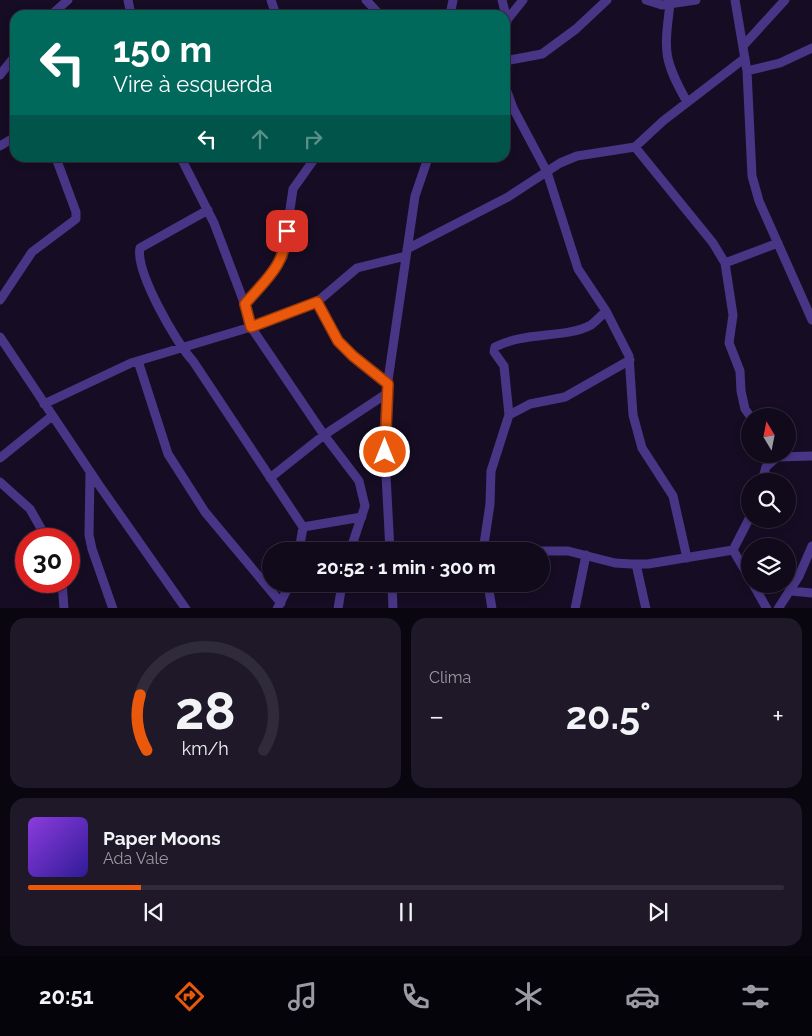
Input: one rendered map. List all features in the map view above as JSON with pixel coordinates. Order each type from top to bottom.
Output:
[{"type":"street","points":[[57,10],[68,0]]},
{"type":"street","points":[[366,0],[375,10]]},
{"type":"street","points":[[510,19],[523,0]]},
{"type":"street","points":[[510,60],[542,54],[576,29],[607,0]]},
{"type":"street","points":[[646,0],[655,4],[696,0]]},
{"type":"street","points":[[735,0],[747,71],[752,176],[759,200],[812,320]]},
{"type":"street","points":[[743,46],[785,0]]},
{"type":"street","points":[[670,4],[665,45],[666,54],[670,68],[687,102]]},
{"type":"street","points":[[747,71],[780,63],[812,48]]},
{"type":"street","points":[[44,404],[138,361],[251,327],[317,302],[357,268],[406,253],[508,197],[560,163],[577,156],[635,147],[687,102],[745,58]]},
{"type":"street","points":[[0,75],[10,62]]},
{"type":"street","points":[[510,100],[547,172],[575,263],[606,311],[630,360],[631,403],[642,448],[673,496],[687,558]]},
{"type":"street","points":[[635,147],[713,243],[725,263],[733,315],[729,343],[740,371],[741,391],[745,408]]},
{"type":"street","points":[[0,300],[32,252],[76,219],[76,212],[57,162]]},
{"type":"street","points":[[183,162],[208,210],[245,304],[251,327],[324,435],[359,481],[365,506],[353,542]]},
{"type":"street","points":[[245,304],[283,257],[293,190],[312,162]]},
{"type":"street","points":[[390,542],[384,437],[386,394],[415,196],[427,162]]},
{"type":"street","points":[[208,210],[140,248],[139,254],[159,308],[180,347],[193,361],[303,527],[300,542]]},
{"type":"street","points":[[725,263],[778,243]]},
{"type":"street","points":[[317,302],[338,341],[353,356],[388,384]]},
{"type":"street","points":[[484,542],[490,504],[491,471],[509,414],[506,375],[504,366],[494,352],[495,347],[518,337],[580,329],[593,323],[606,311]]},
{"type":"street","points":[[0,337],[90,472],[186,608]]},
{"type":"street","points":[[509,414],[530,404],[571,394],[630,360]]},
{"type":"street","points":[[138,361],[168,454],[205,512],[279,606],[286,592]]},
{"type":"street","points":[[270,478],[324,435],[386,394]]},
{"type":"street","points":[[0,458],[52,416]]},
{"type":"street","points":[[796,456],[812,456]]},
{"type":"street","points":[[90,472],[90,535],[92,549],[113,608]]},
{"type":"street","points":[[0,482],[30,509],[41,528]]},
{"type":"street","points":[[303,527],[362,517]]},
{"type":"street","points":[[733,550],[744,528]]},
{"type":"street","points":[[796,580],[812,546]]},
{"type":"street","points":[[550,550],[586,555],[615,563],[636,564],[733,550]]},
{"type":"street","points":[[733,550],[741,564]]},
{"type":"street","points":[[575,608],[586,555]]},
{"type":"street","points":[[636,564],[646,608]]},
{"type":"street","points":[[796,591],[812,593]]},
{"type":"street","points":[[338,608],[341,592]]},
{"type":"street","points":[[392,592],[393,608]]},
{"type":"street","points":[[489,592],[492,608]]},
{"type":"street","points":[[62,593],[63,608]]},
{"type":"street","points":[[758,593],[767,608]]},
{"type":"street","points":[[778,608],[789,593]]},
{"type":"route","points":[[287,231],[286,248],[283,257],[245,304],[251,327],[317,302],[338,341],[346,350],[388,384],[384,437],[385,452]]}]
